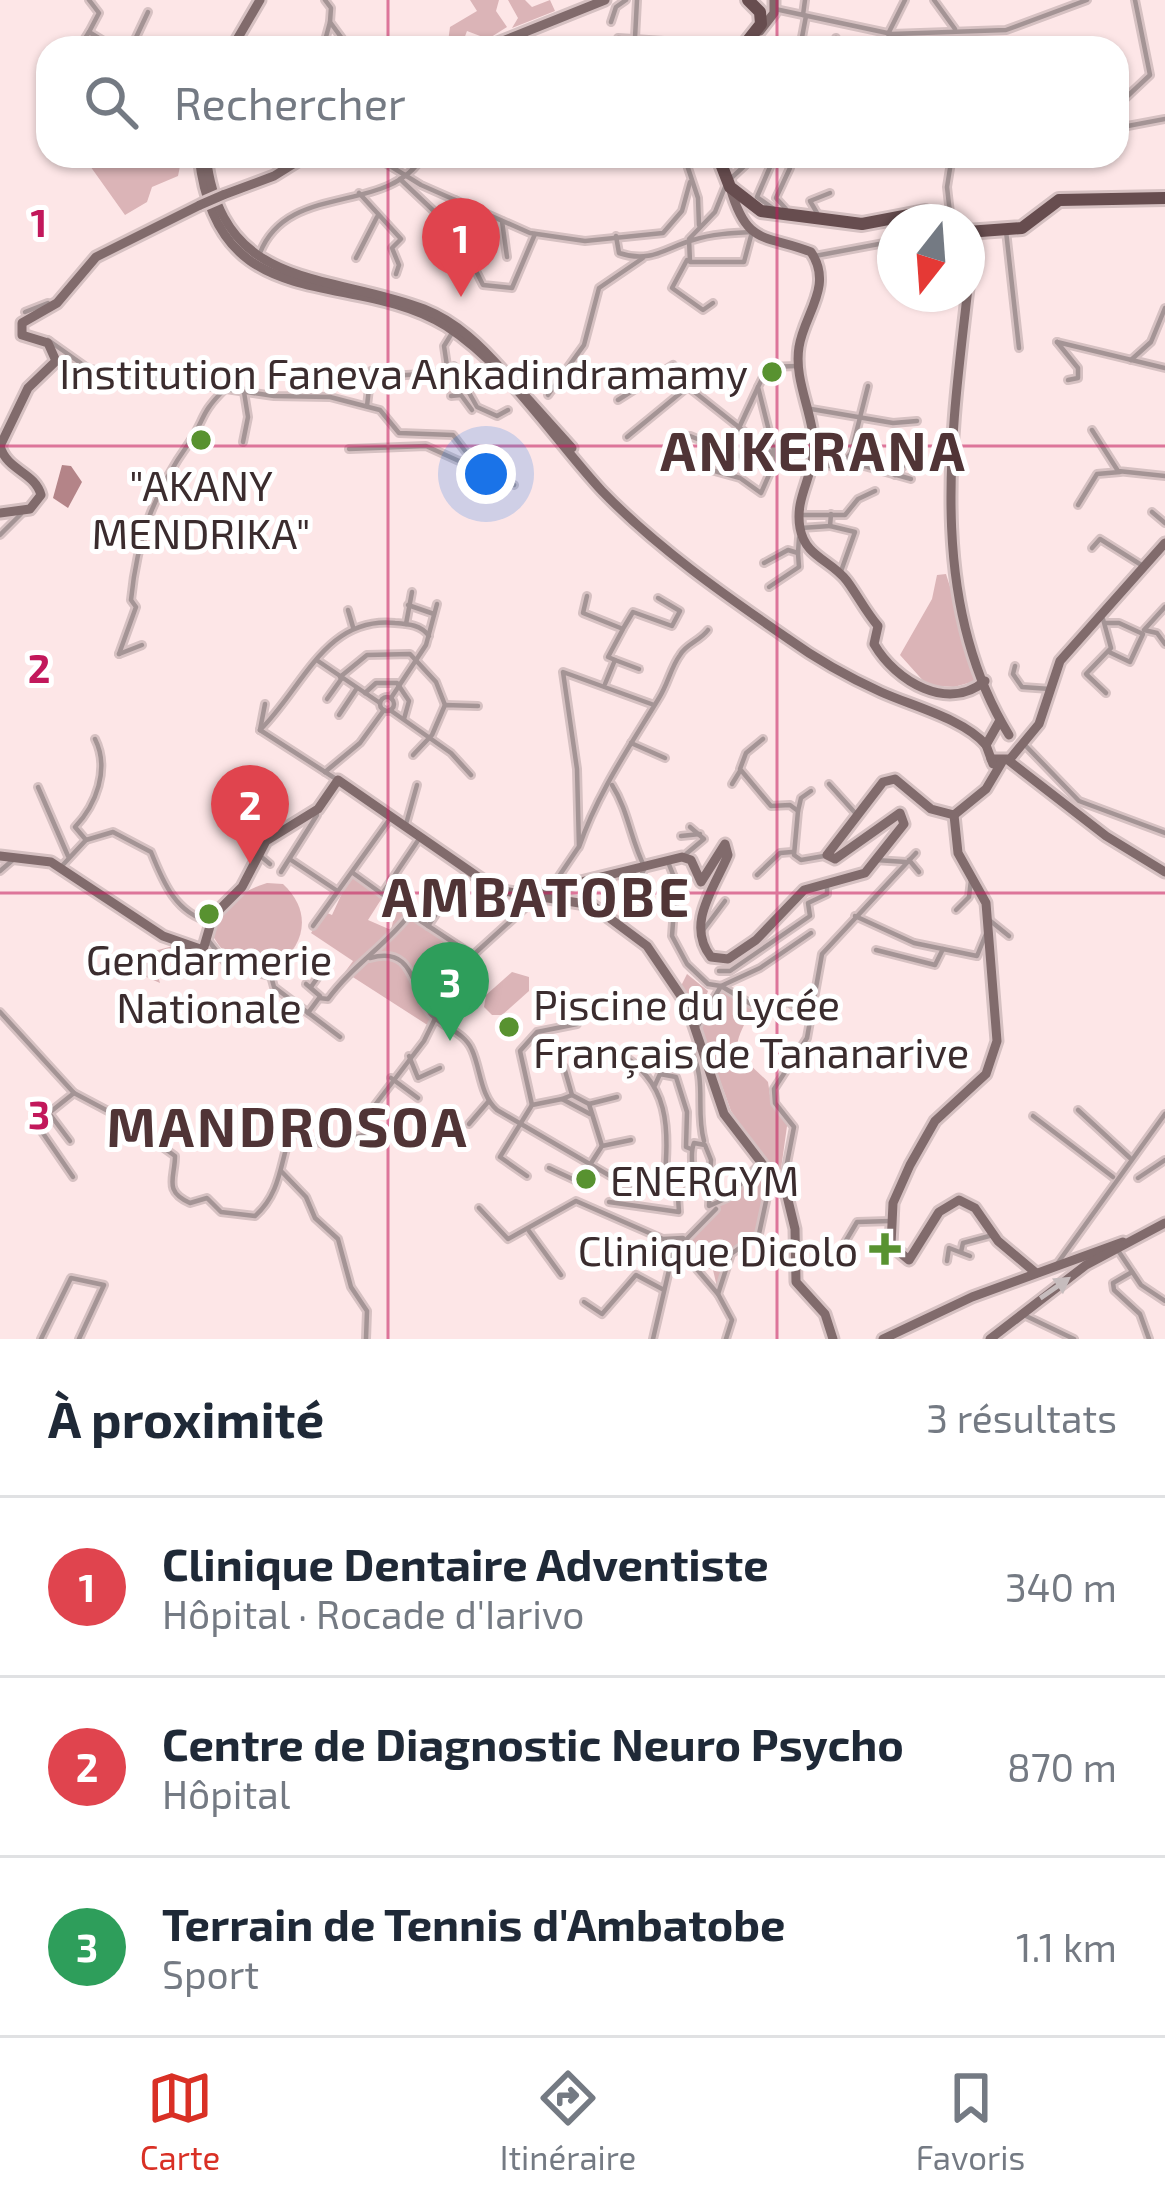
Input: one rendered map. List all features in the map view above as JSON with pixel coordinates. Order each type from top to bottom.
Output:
[{"type":"main road","points":[[748,0],[761,15],[754,36]]},
{"type":"main road","points":[[722,168],[728,184],[755,209],[877,222]]},
{"type":"main road","points":[[985,232],[1022,228],[1059,200],[1165,198]]},
{"type":"street","points":[[86,36],[99,13],[89,0]]},
{"type":"street","points":[[237,36],[257,0]]},
{"type":"street","points":[[325,0],[331,8],[326,36]]},
{"type":"street","points":[[515,36],[605,0]]},
{"type":"street","points":[[611,22],[616,7],[626,0]]},
{"type":"street","points":[[635,36],[637,0]]},
{"type":"street","points":[[801,36],[806,0]]},
{"type":"street","points":[[888,34],[905,0]]},
{"type":"street","points":[[934,0],[956,30]]},
{"type":"street","points":[[754,36],[774,4],[888,34],[1012,28],[1087,0]]},
{"type":"street","points":[[1129,95],[1150,75],[1135,0]]},
{"type":"street","points":[[137,36],[148,13]]},
{"type":"street","points":[[329,22],[340,36]]},
{"type":"street","points":[[89,32],[96,36]]},
{"type":"street","points":[[525,32],[526,36]]},
{"type":"street","points":[[1129,126],[1165,118]]},
{"type":"street","points":[[205,168],[219,219],[236,245],[266,272],[309,289],[416,313],[453,332],[605,494],[665,548],[810,653],[1006,756],[1165,870]]},
{"type":"street","points":[[206,168],[221,209],[262,261],[307,281],[399,301],[444,318],[475,341],[622,503],[672,547],[833,661],[925,708],[994,734],[1029,732]]},
{"type":"street","points":[[287,168],[96,257],[64,296],[22,323],[25,337],[43,339],[89,369],[367,406],[384,414],[398,433],[453,435],[472,460],[514,484]]},
{"type":"street","points":[[394,168],[535,234],[585,242],[668,230],[682,211],[690,182]]},
{"type":"street","points":[[260,253],[266,240],[301,208],[400,179],[414,168]]},
{"type":"street","points":[[687,168],[698,198],[699,228]]},
{"type":"street","points":[[616,236],[619,254],[644,258],[666,254],[715,212],[728,184],[743,168]]},
{"type":"street","points":[[769,168],[757,197],[785,212]]},
{"type":"street","points":[[785,212],[776,198],[790,168]]},
{"type":"street","points":[[947,204],[950,168]]},
{"type":"street","points":[[400,179],[460,237],[481,283],[501,290],[512,288],[535,234]]},
{"type":"street","points":[[728,184],[752,232],[774,245],[806,249],[815,256],[819,297],[800,342],[797,367],[813,456],[800,495],[799,567],[769,587]]},
{"type":"street","points":[[359,193],[401,239],[392,248],[399,266],[396,274]]},
{"type":"street","points":[[821,217],[810,201],[830,193]]},
{"type":"street","points":[[442,218],[455,200]]},
{"type":"street","points":[[356,258],[377,217]]},
{"type":"street","points":[[502,221],[507,257]]},
{"type":"street","points":[[1006,231],[1019,348]]},
{"type":"street","points":[[689,239],[752,232]]},
{"type":"street","points":[[687,260],[744,262],[752,232]]},
{"type":"street","points":[[689,239],[687,260],[672,288],[704,310],[712,303]]},
{"type":"street","points":[[815,256],[877,244]]},
{"type":"street","points":[[548,395],[584,345],[599,288],[644,258]]},
{"type":"street","points":[[25,313],[64,296]]},
{"type":"street","points":[[1131,359],[1151,342],[1165,308]]},
{"type":"street","points":[[965,312],[949,537],[958,594],[999,719],[1010,735],[1006,756]]},
{"type":"street","points":[[444,371],[444,346],[453,332]]},
{"type":"street","points":[[0,535],[38,502],[41,492],[8,464],[0,442],[28,388],[56,361],[43,339]]},
{"type":"street","points":[[1067,380],[1078,378],[1078,368],[1057,342],[1165,368]]},
{"type":"street","points":[[617,400],[674,365],[689,386],[776,457],[813,456],[850,471],[857,464],[911,479]]},
{"type":"street","points":[[367,406],[372,374],[444,371],[454,366],[477,406],[490,415],[508,410]]},
{"type":"street","points":[[738,430],[768,367],[797,367]]},
{"type":"street","points":[[628,381],[641,385]]},
{"type":"street","points":[[627,437],[689,386]]},
{"type":"street","points":[[838,468],[851,453],[868,386]]},
{"type":"street","points":[[711,470],[740,478],[761,493],[776,457],[758,387]]},
{"type":"street","points":[[142,646],[119,654],[136,607],[131,600],[140,539],[167,470],[192,439],[201,412],[225,388]]},
{"type":"street","points":[[243,442],[248,417],[244,392]]},
{"type":"street","points":[[451,396],[461,395],[472,410]]},
{"type":"street","points":[[806,408],[916,421]]},
{"type":"street","points":[[1092,430],[1120,472]]},
{"type":"street","points":[[690,436],[771,469]]},
{"type":"street","points":[[349,449],[426,446],[459,461],[472,460]]},
{"type":"street","points":[[895,475],[908,462],[919,462]]},
{"type":"street","points":[[1078,505],[1096,473],[1165,476]]},
{"type":"street","points":[[800,514],[845,514],[858,499],[875,491]]},
{"type":"street","points":[[0,513],[22,512]]},
{"type":"street","points":[[1152,512],[1165,523]]},
{"type":"street","points":[[830,526],[831,514]]},
{"type":"street","points":[[800,528],[830,526],[855,532],[840,574]]},
{"type":"street","points":[[800,528],[808,550],[840,574],[878,626],[874,644],[885,663],[947,698],[990,693]]},
{"type":"street","points":[[1092,548],[1100,539],[1143,566]]},
{"type":"street","points":[[1165,543],[1103,620],[1060,661],[1024,742],[1026,750],[1071,795],[1165,833]]},
{"type":"street","points":[[764,562],[788,550],[798,554]]},
{"type":"street","points":[[406,624],[412,592]]},
{"type":"street","points":[[587,596],[583,613],[622,629]]},
{"type":"street","points":[[639,669],[608,657],[633,612],[672,626],[680,611],[658,598]]},
{"type":"street","points":[[325,772],[361,743],[392,698],[429,636],[436,604]]},
{"type":"street","points":[[407,605],[434,614]]},
{"type":"street","points":[[1165,607],[1144,630],[1157,633],[1165,644]]},
{"type":"street","points":[[348,610],[353,627]]},
{"type":"street","points":[[1103,620],[1144,634],[1130,662],[1109,651]]},
{"type":"street","points":[[1103,620],[1109,651]]},
{"type":"street","points":[[260,730],[318,662],[327,643],[353,627],[406,624],[429,636]]},
{"type":"street","points":[[0,1012],[74,1093],[125,1120],[175,1156],[170,1183],[187,1202],[202,1197],[226,1214],[255,1216],[271,1200],[282,1172],[280,1153],[290,1132],[323,1144],[364,1136],[391,1078],[424,1041],[471,954],[540,894],[579,847],[592,812],[612,785],[680,653],[708,630]]},
{"type":"street","points":[[1106,693],[1086,673],[1109,651]]},
{"type":"street","points":[[327,699],[354,661],[377,652],[418,658]]},
{"type":"street","points":[[418,658],[445,705]]},
{"type":"street","points":[[604,686],[616,660]]},
{"type":"street","points":[[318,662],[430,737],[471,775]]},
{"type":"street","points":[[1015,666],[1013,674],[1022,687],[1050,689]]},
{"type":"street","points":[[579,847],[577,769],[562,672],[654,705]]},
{"type":"street","points":[[970,692],[986,681]]},
{"type":"street","points":[[365,693],[381,682],[400,685]]},
{"type":"street","points":[[400,685],[410,705],[404,719]]},
{"type":"street","points":[[339,715],[357,688]]},
{"type":"street","points":[[385,708],[392,698]]},
{"type":"street","points":[[260,730],[265,704]]},
{"type":"street","points":[[445,705],[478,706]]},
{"type":"street","points":[[413,755],[430,737],[445,705]]},
{"type":"street","points":[[986,745],[999,719]]},
{"type":"street","points":[[260,730],[406,824],[497,890],[592,905],[626,926],[674,982],[696,1029],[724,1114],[782,1188],[796,1229],[796,1282],[825,1314],[833,1339]]},
{"type":"street","points":[[954,815],[986,789],[1006,756],[1029,732]]},
{"type":"street","points":[[732,784],[746,753],[763,739]]},
{"type":"street","points":[[86,840],[75,827],[97,794],[102,757],[95,740]]},
{"type":"street","points":[[631,743],[665,758]]},
{"type":"street","points":[[740,771],[772,806],[790,805],[798,811]]},
{"type":"street","points":[[827,855],[884,782],[896,779],[932,809],[954,815]]},
{"type":"street","points":[[280,872],[338,780]]},
{"type":"street","points":[[829,784],[857,815]]},
{"type":"street","points":[[406,824],[417,785]]},
{"type":"street","points":[[612,785],[630,814],[630,838],[646,868]]},
{"type":"street","points":[[38,787],[68,856]]},
{"type":"street","points":[[792,852],[801,798],[811,791]]},
{"type":"street","points":[[0,856],[42,859],[171,940],[199,950],[208,940],[211,922],[238,892],[266,841],[318,809]]},
{"type":"street","points":[[682,857],[691,860],[701,882],[711,873],[720,845],[728,850],[706,895],[700,939],[711,957],[728,959],[755,940],[804,890],[856,879],[904,824],[901,813],[835,859],[827,855],[801,860],[792,852]]},
{"type":"street","points":[[313,926],[392,815]]},
{"type":"street","points":[[855,916],[943,949],[977,956],[988,919],[974,875],[958,853],[954,815]]},
{"type":"street","points":[[540,894],[682,857],[703,843],[690,827]]},
{"type":"street","points":[[60,868],[86,840],[112,832],[152,852],[162,882],[188,914],[211,922]]},
{"type":"street","points":[[681,836],[700,834]]},
{"type":"street","points":[[382,894],[422,835]]},
{"type":"street","points":[[757,875],[780,854],[792,852]]},
{"type":"street","points":[[782,1188],[794,1127],[775,1103],[774,1089],[807,1038],[822,954],[916,853]]},
{"type":"street","points":[[258,854],[270,864]]},
{"type":"street","points":[[0,871],[15,858]]},
{"type":"street","points":[[290,859],[337,890]]},
{"type":"street","points":[[876,860],[908,861],[920,872]]},
{"type":"street","points":[[668,862],[676,882],[674,940],[701,980],[756,1007],[789,1002],[809,1020]]},
{"type":"street","points":[[702,920],[730,862]]},
{"type":"street","points":[[636,884],[646,868]]},
{"type":"street","points":[[353,873],[471,954]]},
{"type":"street","points":[[956,910],[969,897],[974,875]]},
{"type":"street","points":[[719,971],[730,971],[810,916],[808,903],[827,894],[827,884]]},
{"type":"street","points":[[428,926],[448,896]]},
{"type":"street","points":[[700,939],[725,901]]},
{"type":"street","points":[[370,958],[410,914]]},
{"type":"street","points":[[988,919],[1010,936]]},
{"type":"street","points":[[696,1029],[721,986],[760,968],[811,933]]},
{"type":"street","points":[[986,934],[994,973],[997,1041],[991,1064],[935,1121],[893,1203],[892,1245],[904,1260],[950,1202],[967,1202],[993,1235],[1036,1273]]},
{"type":"street","points":[[208,940],[226,965],[268,975],[284,968]]},
{"type":"street","points":[[876,950],[935,965],[943,949]]},
{"type":"street","points":[[320,974],[309,986],[328,999],[349,970],[370,958],[387,954],[408,965],[434,1018],[470,1046],[488,1102],[624,1184],[685,1195],[695,1174],[693,1144],[705,1144]]},
{"type":"street","points":[[268,975],[275,988],[340,1037]]},
{"type":"street","points":[[308,1013],[322,998]]},
{"type":"street","points":[[527,1176],[500,1159],[532,1105],[520,1051],[537,1032],[577,1024]]},
{"type":"street","points":[[690,1049],[701,1074],[698,1119],[711,1160],[707,1204],[714,1207],[727,1198]]},
{"type":"street","points":[[614,1050],[640,1065],[655,1085],[668,1138],[664,1188]]},
{"type":"street","points":[[408,1055],[418,1078],[440,1068]]},
{"type":"street","points":[[564,1067],[572,1095],[589,1105],[602,1147]]},
{"type":"street","points":[[655,1085],[660,1074],[676,1077],[687,1112],[686,1147],[691,1150]]},
{"type":"street","points":[[391,1078],[418,1099]]},
{"type":"street","points":[[73,1177],[38,1126],[74,1093]]},
{"type":"street","points":[[532,1105],[572,1095]]},
{"type":"street","points":[[589,1105],[617,1096]]},
{"type":"street","points":[[562,1099],[592,1115]]},
{"type":"street","points":[[469,1124],[488,1102]]},
{"type":"street","points":[[1078,1110],[1130,1158]]},
{"type":"street","points":[[49,1114],[70,1141]]},
{"type":"street","points":[[1057,1264],[1165,1114]]},
{"type":"street","points":[[1034,1116],[1114,1179]]},
{"type":"street","points":[[549,1168],[577,1182],[602,1147],[631,1140]]},
{"type":"street","points":[[1138,1178],[1165,1160]]},
{"type":"street","points":[[653,1339],[677,1246],[760,1163]]},
{"type":"street","points":[[282,1172],[306,1196],[315,1218],[338,1239],[351,1287],[367,1311],[367,1339]]},
{"type":"street","points":[[718,1294],[731,1254],[759,1234],[771,1178]]},
{"type":"street","points":[[609,1202],[672,1215],[679,1212],[678,1197]]},
{"type":"street","points":[[479,1208],[503,1238],[529,1230],[576,1201],[667,1240],[683,1238]]},
{"type":"street","points":[[844,1244],[857,1222],[893,1222]]},
{"type":"street","points":[[990,1339],[1097,1255],[1165,1223]]},
{"type":"street","points":[[529,1230],[561,1275]]},
{"type":"street","points":[[961,1252],[963,1243],[993,1235]]},
{"type":"street","points":[[1118,1245],[1132,1272],[1165,1301]]},
{"type":"street","points":[[677,1246],[718,1294],[732,1320],[727,1339]]},
{"type":"street","points":[[947,1261],[949,1248],[970,1256]]},
{"type":"street","points":[[883,1339],[1057,1264],[1097,1255]]},
{"type":"street","points":[[1132,1272],[1113,1283],[1114,1290],[1140,1314],[1149,1339]]},
{"type":"street","points":[[584,1302],[602,1314],[636,1275],[666,1289]]},
{"type":"street","points":[[41,1339],[71,1278],[104,1285],[80,1339]]},
{"type":"street","points":[[1020,1312],[1075,1339]]},
{"type":"shaded area","points":[[470,0],[499,0],[496,11],[507,27],[493,36],[467,31],[465,36],[449,36],[450,27],[477,11]]},
{"type":"shaded area","points":[[508,0],[525,0],[532,7],[550,0],[555,11],[512,28],[518,18]]},
{"type":"shaded area","points":[[92,168],[180,168],[178,176],[152,187],[147,202],[125,215]]},
{"type":"shaded area","points":[[62,465],[71,466],[82,482],[68,508],[53,498]]},
{"type":"shaded area","points":[[946,574],[979,680],[954,687],[927,685],[900,655],[932,599],[937,575]]},
{"type":"shaded area","points":[[350,876],[382,898],[368,920],[391,930],[396,909],[467,955],[429,1026],[345,972],[353,961],[311,933],[325,912],[332,915]]},
{"type":"shaded area","points":[[267,883],[283,884],[292,894],[302,926],[295,947],[277,966],[255,968],[230,957],[211,933],[232,901]]},
{"type":"shaded area","points":[[173,946],[190,953],[189,966],[182,964],[178,972],[169,958],[156,969],[160,983],[142,975],[132,957]]},
{"type":"shaded area","points":[[512,972],[529,977],[529,991],[502,1015],[492,1015],[484,1007],[486,995]]},
{"type":"shaded area","points":[[687,974],[708,991],[697,1020],[681,986]]},
{"type":"shaded area","points":[[724,989],[753,1008],[739,1036],[738,1051],[768,1082],[771,1102],[788,1119],[781,1169],[765,1185],[757,1231],[729,1253],[718,1291],[713,1270],[692,1263],[680,1244],[764,1161],[731,1111],[701,1028],[713,996]]},
{"type":"place","name":"Clinique Dentaire Adventiste","points":[[461,297]]},
{"type":"place","name":"Institution Faneva Ankadindramamy","points":[[772,372]]},
{"type":"place","name":"\"AKANY MENDRIKA\"","points":[[201,440]]},
{"type":"place","name":"Centre de Diagnostic Neuro Psycho","points":[[250,864]]},
{"type":"place","name":"Gendarmerie Nationale","points":[[209,914]]},
{"type":"place","name":"Piscine du Lycée Français de Tananarive","points":[[509,1027]]},
{"type":"place","name":"Terrain de Tennis d'Ambatobe","points":[[450,1041]]},
{"type":"place","name":"ENERGYM","points":[[586,1179]]},
{"type":"place","name":"Clinique Dicolo","points":[[885,1249]]},
{"type":"district","name":"ANKERANA","points":[[814,449]]},
{"type":"district","name":"AMBATOBE","points":[[537,895]]},
{"type":"district","name":"MANDROSOA","points":[[288,1125]]}]
